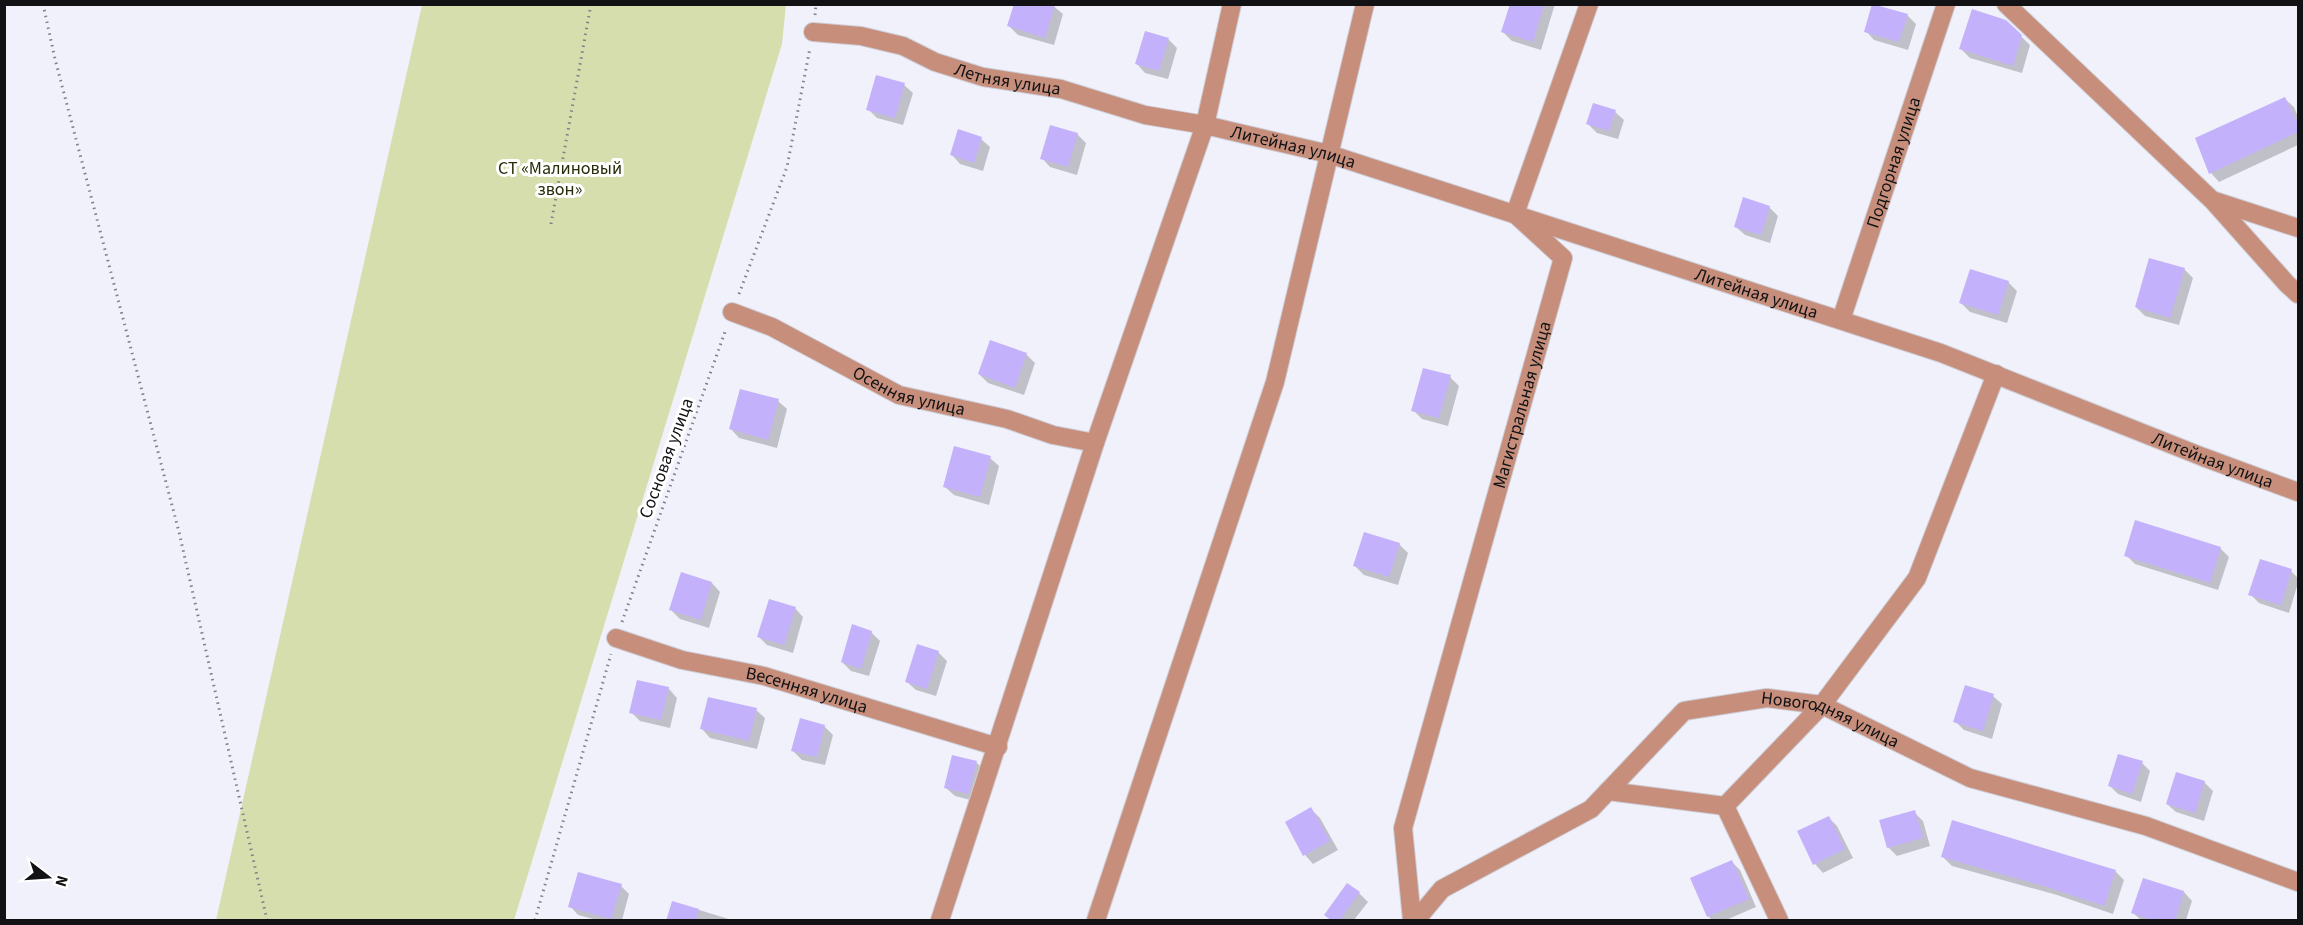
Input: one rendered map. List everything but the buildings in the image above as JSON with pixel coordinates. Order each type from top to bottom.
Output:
[{"type":"street","points":[[940,921],[1095,443],[1205,125],[1232,4]]},
{"type":"street","points":[[1096,921],[1275,382],[1365,4]]},
{"type":"street","points":[[1515,214],[1589,4]]},
{"type":"street","name":"Подгорная улица","points":[[1841,320],[1946,4]]},
{"type":"street","points":[[2006,4],[2213,201],[2298,294]]},
{"type":"street","name":"Летняя улица","points":[[813,32],[861,36],[903,46],[935,62],[983,76],[1061,89],[1145,115],[1205,125]]},
{"type":"street","name":"Литейная улица","points":[[1205,125],[1329,154],[1941,352],[2203,457],[2298,492]]},
{"type":"street","points":[[2213,201],[2298,228]]},
{"type":"street","name":"Магистральная улица","points":[[1414,921],[1403,828],[1563,258],[1515,214]]},
{"type":"street","name":"Осенняя улица","points":[[732,312],[772,327],[899,395],[1007,418],[1053,435],[1095,443]]},
{"type":"street","points":[[1725,806],[1822,705],[1917,578],[1996,374]]},
{"type":"street","name":"Весенняя улица","points":[[616,638],[682,660],[764,676],[998,747]]},
{"type":"street","name":"Новогодняя улица","points":[[1414,921],[1442,889],[1591,809],[1684,711],[1767,698],[1822,705],[1970,778],[2146,826],[2298,882]]},
{"type":"street","points":[[1608,791],[1725,806]]},
{"type":"street","points":[[1725,806],[1779,921]]},
{"type":"path","points":[[43,4],[55,59],[179,532],[267,921]]},
{"type":"path","points":[[551,224],[591,4]]},
{"type":"path","name":"Сосновая улица","points":[[535,921],[616,638],[786,167],[813,32],[816,4]]},
{"type":"green space","name":"СТ «Малиновый звон»","points":[[422,5],[786,5],[782,44],[514,920],[216,920]]}]
